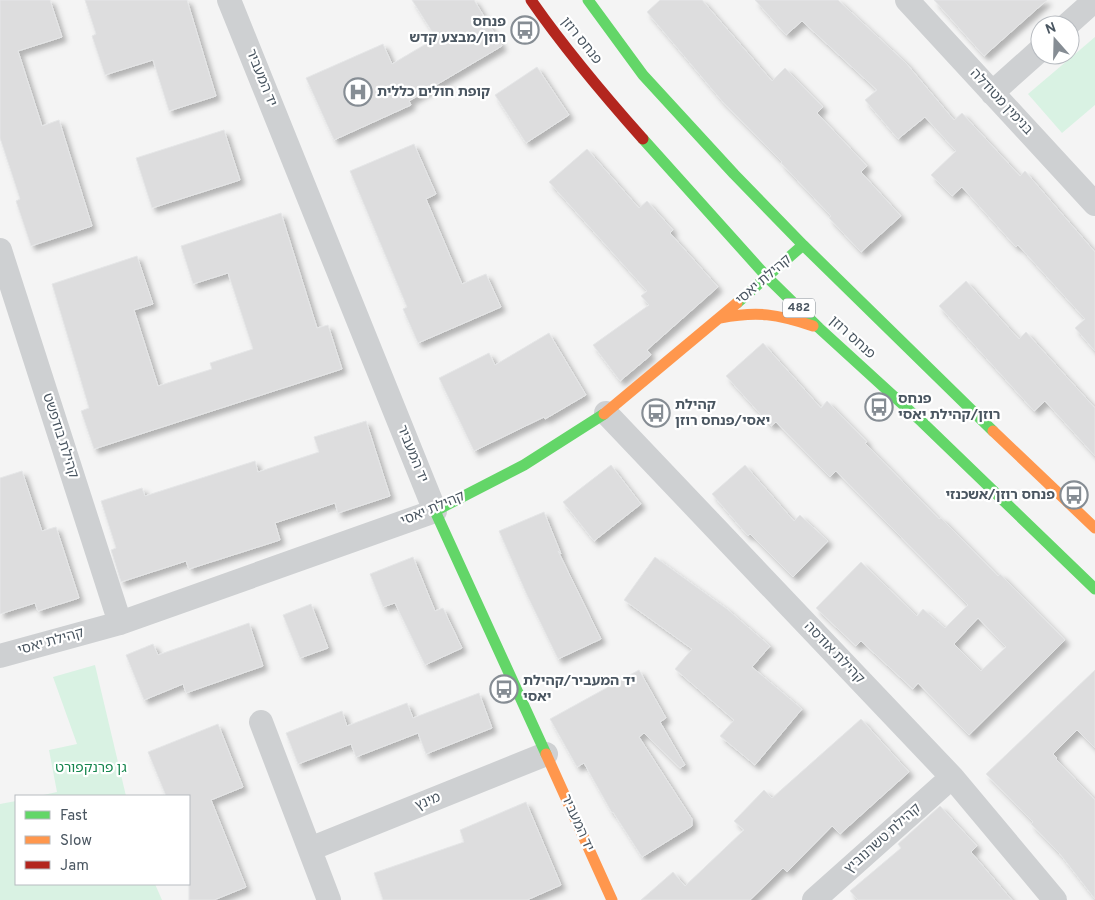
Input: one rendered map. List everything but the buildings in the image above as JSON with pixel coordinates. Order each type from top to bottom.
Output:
[{"type":"main road","name":"פנחס רוזן","points":[[531,0],[551,29],[612,104],[767,277],[1093,584]]},
{"type":"main road","name":"פנחס רוזן","points":[[588,0],[644,75],[734,174],[803,245],[1095,528]]},
{"type":"main road","name":"קהילת יאסי","points":[[435,511],[524,465],[606,413],[720,318],[803,245]]},
{"type":"main road","points":[[720,318],[762,312],[781,315],[819,328]]},
{"type":"main road","name":"יד המעביר","points":[[435,511],[612,900]]},
{"type":"street","name":"יד המעביר","points":[[230,0],[435,511]]},
{"type":"street","name":"בנימין מטודלה","points":[[907,0],[1095,204]]},
{"type":"street","points":[[1078,15],[1095,0]]},
{"type":"street","points":[[992,93],[1030,59]]},
{"type":"street","name":"קהילת בודפשט","points":[[0,250],[120,623]]},
{"type":"street","name":"קהילת אודסה","points":[[606,413],[952,777],[1055,900]]},
{"type":"street","name":"קהילת יאסי","points":[[0,656],[120,623],[435,511]]},
{"type":"street","points":[[261,722],[329,900]]},
{"type":"street","name":"מינץ","points":[[310,849],[546,754]]},
{"type":"street","name":"קהילת טשרנוביץ","points":[[822,897],[952,777]]},
{"type":"green space","points":[[1095,37],[1095,105],[1062,133],[1028,94],[1062,65],[1080,65],[1080,50]]},
{"type":"green space","name":"גן פרנקפורט","points":[[95,665],[126,795],[44,795],[57,792],[49,750],[77,744],[53,677]]},
{"type":"green space","points":[[15,801],[15,885],[155,885],[162,900],[0,900],[0,804]]},
{"type":"traffic: fast","points":[[588,0],[643,75],[734,174],[803,245],[993,431]]},
{"type":"traffic: fast","points":[[643,139],[767,277],[819,328],[922,422],[1095,589]]},
{"type":"traffic: fast","points":[[737,303],[803,245]]},
{"type":"traffic: fast","points":[[546,754],[435,511],[524,465],[604,414]]},
{"type":"traffic: slow","points":[[604,414],[737,303]]},
{"type":"traffic: slow","points":[[720,318],[757,314],[778,316],[813,326]]},
{"type":"traffic: slow","points":[[993,431],[1095,528]]},
{"type":"traffic: slow","points":[[546,754],[612,900]]},
{"type":"traffic: jam","points":[[531,0],[585,71],[643,139]]},
{"type":"place","name":"פנחס רוזן/מבצע קדש","points":[[525,30]]},
{"type":"place","name":"קופת חולים כללית","points":[[358,92]]},
{"type":"place","name":"פנחס רוזן/קהילת יאסי","points":[[879,407]]},
{"type":"place","name":"קהילת יאסי/פנחס רוזן","points":[[656,413]]},
{"type":"place","name":"פנחס רוזן/אשכנזי","points":[[1074,495]]},
{"type":"place","name":"יד המעביר/קהילת יאסי","points":[[504,689]]}]
